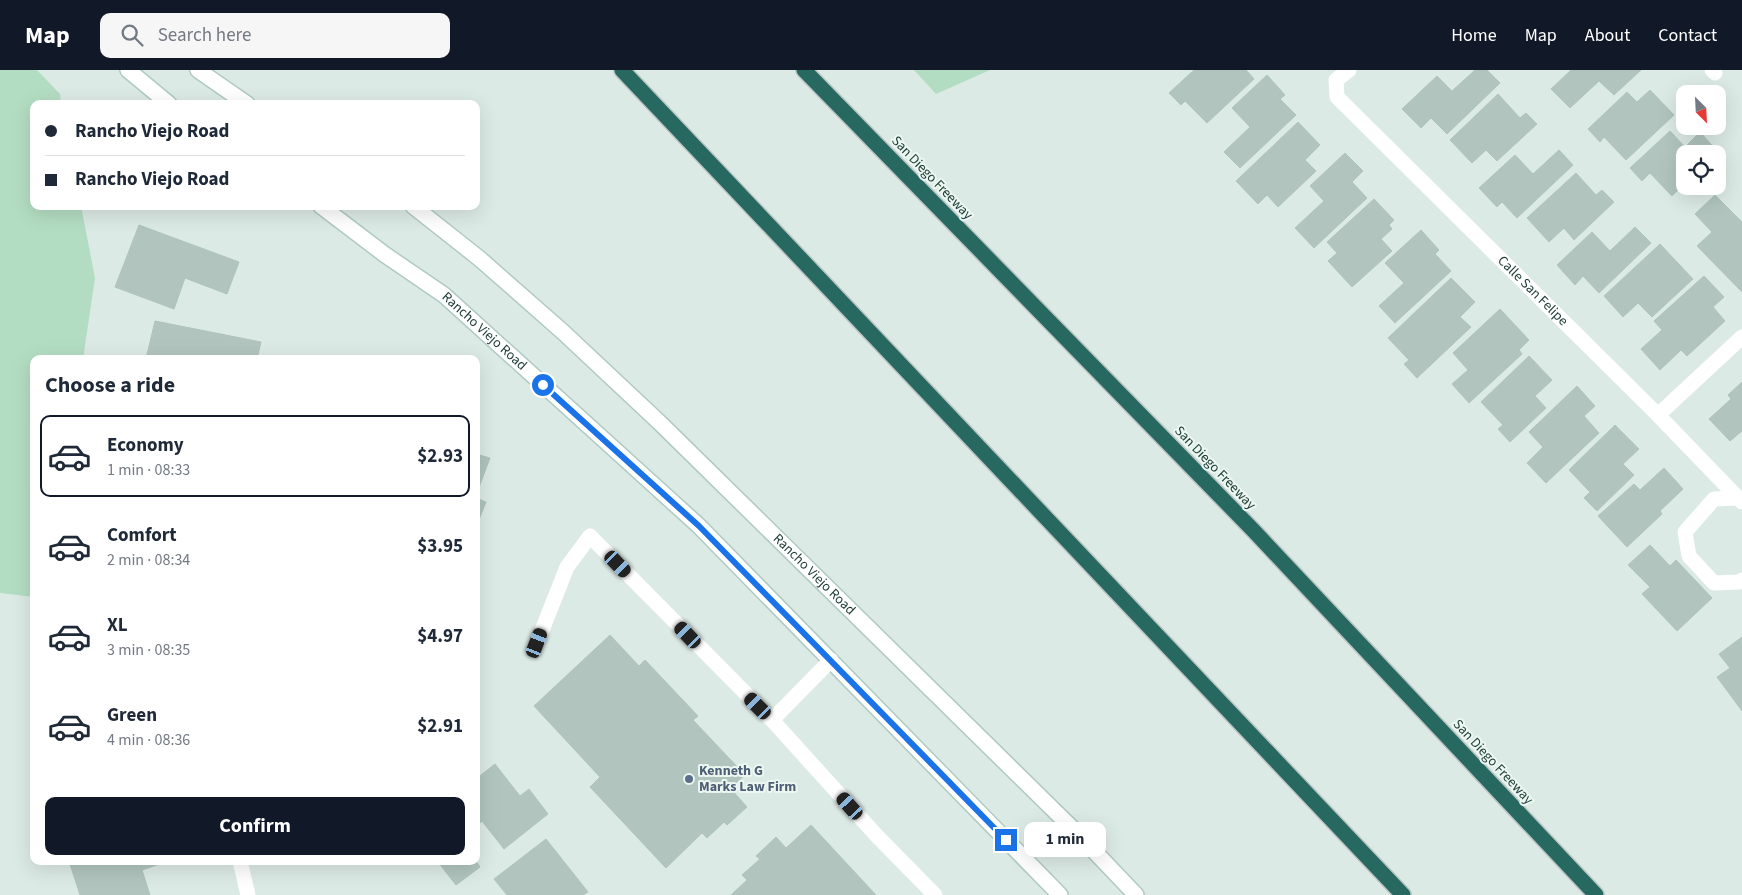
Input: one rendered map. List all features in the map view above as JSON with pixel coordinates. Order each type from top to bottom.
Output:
[{"type":"highway","points":[[622,70],[1403,895]]},
{"type":"highway","name":"San Diego Freeway","points":[[804,70],[1253,530],[1596,895]]},
{"type":"main road","points":[[128,70],[164,100]]},
{"type":"main road","points":[[198,70],[241,100]]},
{"type":"main road","name":"Calle San Felipe","points":[[1349,70],[1336,80],[1337,97],[1658,415],[1740,500]]},
{"type":"main road","name":"Rancho Viejo Road","points":[[326,210],[384,254],[444,295],[699,526],[1060,895]]},
{"type":"main road","name":"Rancho Viejo Road","points":[[419,210],[480,259],[563,332],[660,423],[1075,831],[1136,895]]},
{"type":"main road","points":[[1658,415],[1742,338]]},
{"type":"main road","name":"Calle San Felipe","points":[[1740,500],[1714,499],[1684,532],[1689,556],[1714,583],[1739,582],[1742,580]]},
{"type":"main road","points":[[537,643],[567,567],[590,536],[772,720],[876,835],[935,895]]},
{"type":"main road","points":[[772,720],[831,660]]},
{"type":"main road","points":[[241,865],[248,895]]},
{"type":"green space","points":[[0,70],[37,70],[60,94],[61,100],[30,100],[30,210],[82,210],[95,278],[84,355],[30,355],[30,597],[0,593]]},
{"type":"green space","points":[[914,70],[990,70],[936,94]]},
{"type":"building","points":[[1194,70],[1246,70],[1254,79],[1207,123],[1185,101],[1181,105],[1169,93]]},
{"type":"building","points":[[1475,70],[1487,70],[1500,83],[1447,134],[1431,118],[1421,128],[1402,109],[1437,76],[1452,91]]},
{"type":"building","points":[[1571,70],[1641,70],[1614,95],[1599,81],[1570,108],[1551,89]]},
{"type":"building","points":[[1267,75],[1285,95],[1280,99],[1296,115],[1240,168],[1224,152],[1250,127],[1232,108]]},
{"type":"building","points":[[1650,90],[1674,115],[1626,160],[1604,137],[1600,142],[1588,129],[1627,92],[1637,102]]},
{"type":"building","points":[[1498,94],[1520,118],[1526,113],[1537,124],[1497,161],[1486,150],[1472,163],[1450,140]]},
{"type":"building","points":[[1298,122],[1320,145],[1305,160],[1316,171],[1278,207],[1267,195],[1258,204],[1236,181]]},
{"type":"building","points":[[1670,131],[1683,145],[1676,145],[1676,192],[1672,196],[1650,173],[1642,181],[1630,168]]},
{"type":"building","points":[[1697,135],[1703,135],[1712,145],[1687,145]]},
{"type":"building","points":[[1559,150],[1573,165],[1517,218],[1502,202],[1497,207],[1479,188],[1515,155],[1533,174]]},
{"type":"building","points":[[1345,153],[1363,171],[1352,182],[1367,198],[1314,248],[1295,228],[1324,201],[1310,186]]},
{"type":"building","points":[[1576,173],[1596,195],[1602,190],[1614,202],[1574,240],[1564,228],[1549,242],[1527,218]]},
{"type":"building","points":[[1715,195],[1742,222],[1742,292],[1697,246],[1712,232],[1695,214]]},
{"type":"building","points":[[1374,199],[1394,220],[1389,225],[1392,229],[1381,239],[1392,251],[1352,287],[1328,261],[1337,253],[1327,242]]},
{"type":"building","points":[[139,225],[239,262],[227,294],[185,278],[174,309],[115,287]]},
{"type":"building","points":[[1635,227],[1651,243],[1599,293],[1583,276],[1575,285],[1557,265],[1592,232],[1610,251]]},
{"type":"building","points":[[1421,230],[1439,250],[1435,254],[1451,271],[1395,323],[1379,306],[1404,283],[1385,263]]},
{"type":"building","points":[[1660,244],[1693,279],[1652,317],[1638,303],[1623,317],[1604,296]]},
{"type":"building","points":[[1704,276],[1724,297],[1713,307],[1725,321],[1687,356],[1681,350],[1660,370],[1641,349],[1662,330],[1654,321]]},
{"type":"building","points":[[1451,278],[1475,302],[1460,317],[1471,327],[1417,378],[1404,364],[1409,360],[1388,338]]},
{"type":"building","points":[[1500,309],[1529,340],[1519,350],[1522,354],[1469,403],[1452,384],[1468,370],[1453,353]]},
{"type":"building","points":[[155,321],[261,342],[258,355],[147,355]]},
{"type":"building","points":[[1529,356],[1552,380],[1535,396],[1546,408],[1510,442],[1498,429],[1503,425],[1481,402]]},
{"type":"building","points":[[1742,382],[1742,431],[1730,441],[1709,419],[1731,399],[1728,395]]},
{"type":"building","points":[[1577,386],[1595,406],[1584,416],[1599,433],[1546,483],[1527,463],[1543,447],[1529,432]]},
{"type":"building","points":[[1615,425],[1639,449],[1623,464],[1634,475],[1597,511],[1584,498],[1590,492],[1569,470]]},
{"type":"building","points":[[480,455],[490,458],[480,484]]},
{"type":"building","points":[[1664,468],[1683,489],[1660,511],[1662,514],[1627,547],[1598,516],[1634,484],[1640,490]]},
{"type":"building","points":[[480,500],[486,502],[480,517]]},
{"type":"building","points":[[1650,545],[1670,566],[1676,560],[1712,598],[1677,631],[1642,594],[1650,587],[1628,565]]},
{"type":"building","points":[[610,635],[639,666],[645,660],[698,716],[693,720],[745,775],[730,788],[747,807],[727,825],[724,822],[707,838],[702,833],[666,868],[590,787],[600,777],[534,706]]},
{"type":"building","points":[[1742,637],[1742,711],[1717,677],[1730,668],[1719,654]]},
{"type":"building","points":[[495,764],[520,796],[529,789],[548,814],[504,849],[482,821],[480,823],[480,776]]},
{"type":"building","points":[[811,825],[876,895],[731,895],[747,880],[742,875],[760,859],[756,856],[776,837],[786,848]]},
{"type":"building","points":[[546,839],[588,892],[583,895],[507,895],[494,879]]},
{"type":"building","points":[[70,865],[156,865],[142,870],[150,895],[80,895]]},
{"type":"building","points":[[440,865],[479,865],[480,867],[456,885]]},
{"type":"place","name":"Kenneth G Marks Law Firm","points":[[689,779]]},
{"type":"route","points":[[543,385],[699,526],[1006,840]]}]
